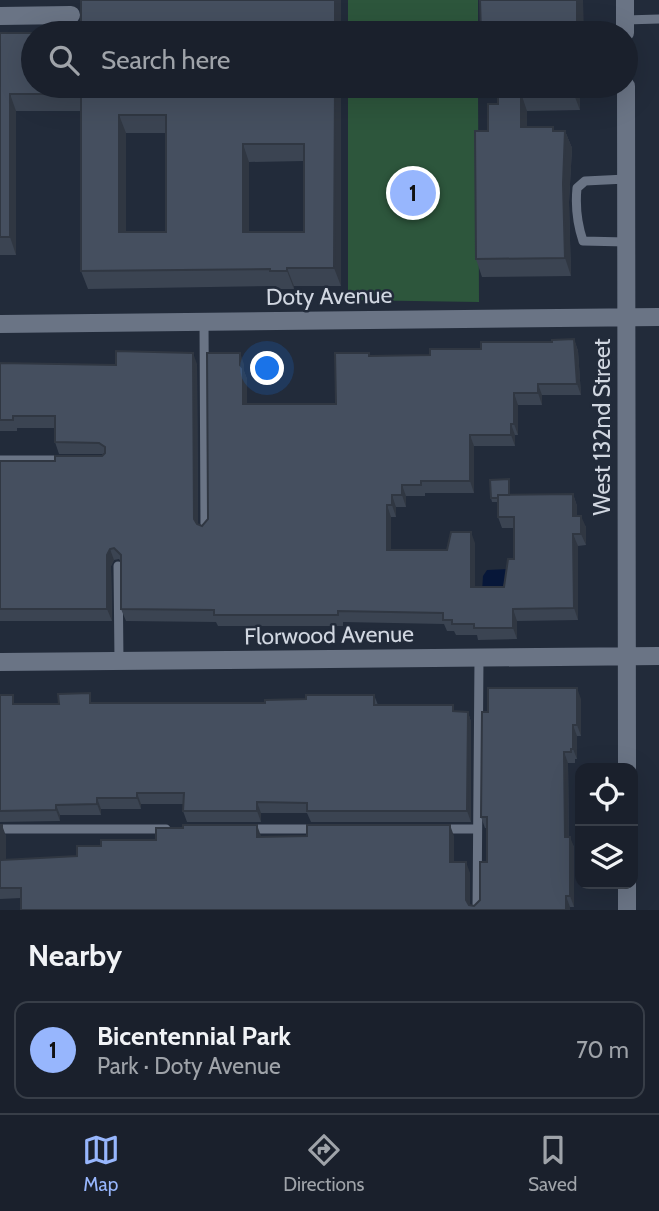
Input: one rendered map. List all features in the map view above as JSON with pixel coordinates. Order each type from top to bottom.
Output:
[{"type":"street","points":[[625,0],[625,21]]},
{"type":"street","points":[[0,16],[71,15]]},
{"type":"street","name":"West 132nd Street","points":[[625,98],[627,763]]},
{"type":"street","name":"Doty Avenue","points":[[0,324],[659,317]]},
{"type":"street","name":"Florwood Avenue","points":[[0,662],[659,656]]},
{"type":"street","points":[[627,889],[627,910]]},
{"type":"lane","points":[[638,24],[659,19]]},
{"type":"lane","points":[[626,179],[585,181],[577,188],[576,203],[577,222],[583,241],[626,242]]},
{"type":"lane","points":[[204,321],[205,530]]},
{"type":"lane","points":[[0,460],[78,460]]},
{"type":"lane","points":[[118,566],[119,661]]},
{"type":"lane","points":[[477,910],[479,657]]},
{"type":"lane","points":[[0,829],[177,829]]},
{"type":"lane","points":[[232,829],[327,829]]},
{"type":"lane","points":[[423,829],[477,829]]},
{"type":"green space","points":[[348,0],[478,0],[478,21],[348,21]]},
{"type":"green space","points":[[348,98],[478,98],[479,302],[348,300]]},
{"type":"water","points":[[509,569],[498,600],[482,592],[483,576],[487,570]]},
{"type":"building","points":[[81,0],[335,0],[335,21],[81,21]]},
{"type":"building","points":[[480,0],[577,0],[577,21],[481,21]]},
{"type":"building","points":[[0,33],[21,33],[21,94],[10,94],[10,237],[0,237]]},
{"type":"building","points":[[81,98],[335,98],[334,268],[287,268],[287,271],[81,271]],"holes":[[[119,115],[166,115],[166,232],[119,232]],[[243,144],[304,144],[304,232],[243,232]]]},
{"type":"building","points":[[498,98],[521,98],[521,127],[553,127],[553,131],[565,131],[565,258],[476,259],[475,131],[488,131],[488,104],[498,104]]},
{"type":"building","points":[[574,339],[577,384],[538,384],[538,393],[514,393],[514,424],[511,424],[511,435],[470,435],[470,481],[421,481],[421,485],[402,485],[402,495],[392,495],[392,505],[387,505],[387,550],[447,550],[451,532],[471,532],[471,587],[504,587],[508,559],[514,559],[514,517],[498,517],[498,495],[573,494],[573,516],[581,516],[581,534],[573,534],[574,608],[513,609],[513,628],[474,628],[474,624],[452,624],[452,620],[443,620],[443,613],[338,611],[338,615],[214,615],[214,610],[121,609],[121,555],[114,548],[110,549],[107,555],[107,609],[0,609],[0,461],[55,461],[55,456],[102,456],[105,447],[99,443],[55,442],[55,416],[13,416],[13,420],[0,420],[0,363],[116,365],[116,351],[193,353],[194,519],[202,526],[208,519],[207,353],[240,353],[240,365],[243,368],[243,404],[336,404],[335,353],[369,353],[369,356],[430,355],[430,349],[481,349],[481,342],[552,342]]},
{"type":"building","points":[[509,479],[509,495],[491,498],[490,480]]},
{"type":"building","points":[[488,688],[577,688],[577,725],[573,725],[573,749],[571,752],[564,752],[565,837],[570,837],[570,896],[566,896],[566,910],[21,910],[21,888],[0,888],[0,825],[2,860],[77,856],[77,846],[101,846],[101,840],[156,840],[156,828],[183,828],[183,825],[257,825],[257,837],[307,836],[307,825],[450,825],[450,862],[466,862],[466,900],[469,905],[474,906],[480,900],[480,862],[487,862],[487,817],[481,817],[482,712],[488,712]]},
{"type":"building","points":[[90,693],[90,703],[265,703],[265,700],[306,699],[306,695],[374,695],[374,705],[453,705],[453,711],[468,712],[467,811],[307,811],[307,803],[257,802],[257,811],[183,811],[184,793],[137,793],[137,798],[97,798],[97,804],[56,805],[56,810],[0,811],[0,695],[13,695],[13,704],[59,704],[58,694]]},
{"type":"place","name":"Bicentennial Park","points":[[413,193]]}]
